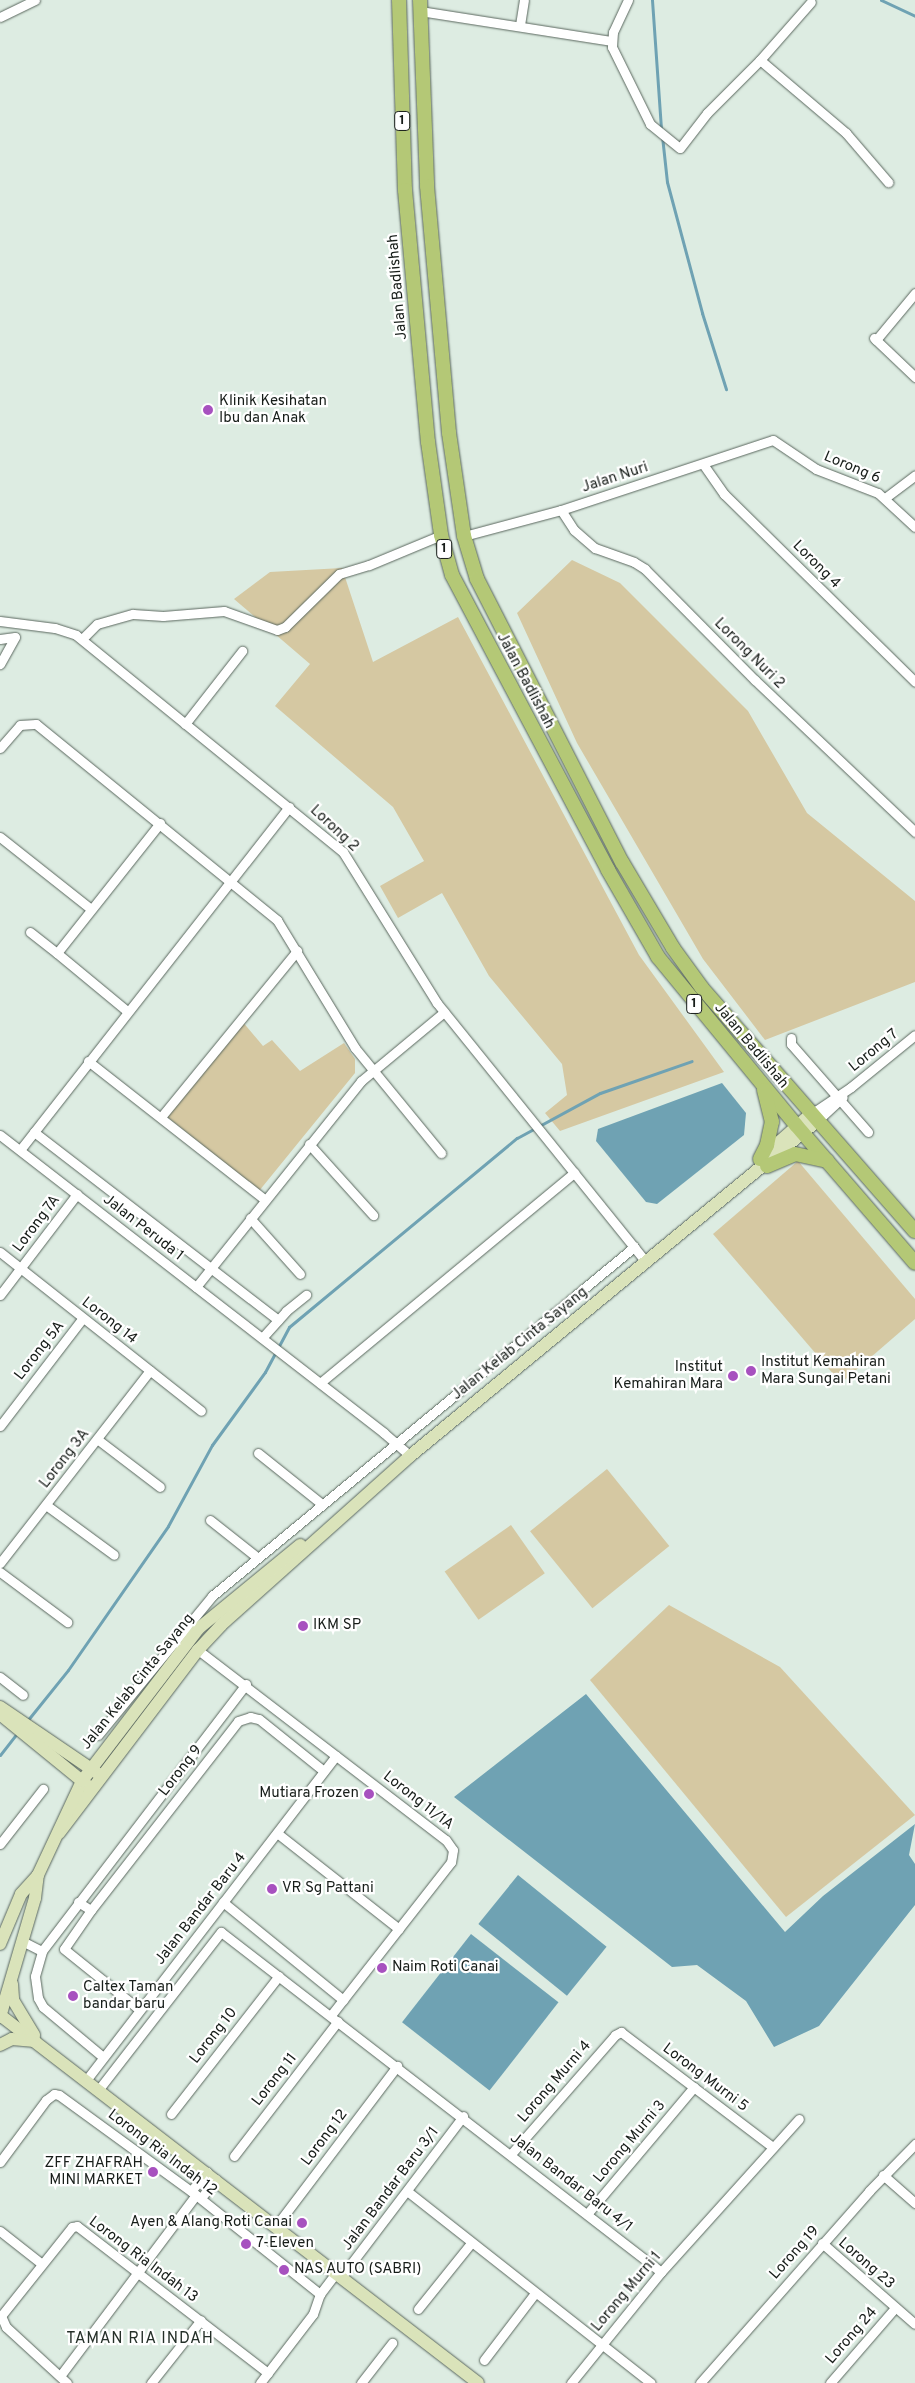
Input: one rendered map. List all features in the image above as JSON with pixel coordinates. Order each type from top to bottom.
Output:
[{"type":"main road","points":[[391,0],[400,51]]},
{"type":"main road","name":"Jalan Badlishah","points":[[399,0],[405,190],[428,442],[441,535],[461,594],[608,870],[669,973],[800,1130],[915,1263]]},
{"type":"main road","name":"Jalan Badlishah","points":[[420,6],[427,189],[449,433],[464,536],[472,566],[498,624],[622,862],[673,948],[702,988],[915,1231]]},
{"type":"main road","points":[[608,870],[622,862]]},
{"type":"main road","points":[[762,1084],[772,1122],[764,1162],[795,1154],[828,1161]]},
{"type":"main road","name":"Jalan Kelab Cinta Sayang","points":[[59,1834],[198,1650],[340,1516],[646,1262],[814,1118]]},
{"type":"main road","name":"Jalan Kelab Cinta Sayang","points":[[0,2016],[22,1941],[38,1875],[59,1834],[72,1796],[90,1768],[200,1628],[283,1557],[340,1516]]},
{"type":"main road","points":[[0,1707],[6,1716],[39,1740],[90,1768],[103,1778]]},
{"type":"main road","points":[[39,1740],[94,1790]]},
{"type":"main road","name":"Jalan Kelab Cinta Sayang","points":[[0,1944],[21,1894],[38,1875]]},
{"type":"main road","points":[[11,1975],[13,2000],[38,2041]]},
{"type":"main road","points":[[0,2016],[38,2041],[478,2383]]},
{"type":"main road","points":[[0,2045],[12,2039],[38,2041]]},
{"type":"street","points":[[0,17],[35,0]]},
{"type":"street","points":[[520,25],[524,0]]},
{"type":"street","points":[[628,0],[611,41],[642,108],[656,130],[680,148],[707,113],[760,60],[811,2]]},
{"type":"street","points":[[420,6],[611,41]]},
{"type":"street","points":[[760,60],[850,137],[888,182]]},
{"type":"street","points":[[915,293],[875,339],[915,377]]},
{"type":"street","name":"Jalan Nuri","points":[[464,536],[561,510],[773,440]]},
{"type":"street","name":"Lorong 6","points":[[773,440],[816,468],[871,489],[886,498],[915,527]]},
{"type":"street","name":"Lorong 4","points":[[703,464],[724,494],[915,682]]},
{"type":"street","points":[[886,498],[915,475]]},
{"type":"street","name":"Lorong Nuri 2","points":[[561,510],[574,530],[595,548],[634,562],[645,569],[754,680],[914,830]]},
{"type":"street","points":[[0,621],[55,628],[68,631],[82,639],[97,624],[133,614],[175,615],[224,611],[277,630],[285,627],[339,574],[369,565],[441,535]]},
{"type":"street","points":[[0,640],[15,637],[14,644],[0,664]]},
{"type":"street","name":"Lorong 2","points":[[82,639],[343,852],[444,1012],[646,1262]]},
{"type":"street","points":[[185,724],[242,651]]},
{"type":"street","points":[[0,748],[20,725],[36,724],[277,920],[371,1071],[442,1153]]},
{"type":"street","points":[[20,1150],[127,1011],[289,807]]},
{"type":"street","points":[[57,953],[160,823]]},
{"type":"street","points":[[0,837],[91,909]]},
{"type":"street","points":[[30,932],[127,1011]]},
{"type":"street","points":[[161,1117],[297,951]]},
{"type":"street","points":[[196,1287],[309,1144],[371,1071],[444,1012]]},
{"type":"street","name":"Lorong 7","points":[[814,1118],[915,1035]]},
{"type":"street","points":[[791,1038],[791,1044],[868,1132]]},
{"type":"street","points":[[88,1061],[265,1200]]},
{"type":"street","points":[[34,1132],[209,1269],[278,1320]]},
{"type":"street","name":"Jalan Peruda 1","points":[[0,1135],[286,1356],[410,1456]]},
{"type":"street","points":[[309,1144],[373,1214]]},
{"type":"street","points":[[320,1383],[574,1173]]},
{"type":"street","name":"Lorong 7A","points":[[0,1294],[77,1194]]},
{"type":"street","points":[[250,1218],[300,1274]]},
{"type":"street","points":[[98,1735],[200,1607],[395,1442],[634,1247]]},
{"type":"street","name":"Lorong 14","points":[[0,1252],[201,1411]]},
{"type":"street","points":[[266,1341],[278,1320],[306,1295]]},
{"type":"street","name":"Lorong 5A","points":[[0,1426],[83,1318]]},
{"type":"street","name":"Lorong 3A","points":[[0,1564],[150,1370]]},
{"type":"street","points":[[97,1439],[160,1487]]},
{"type":"street","points":[[258,1453],[322,1504]]},
{"type":"street","points":[[46,1504],[114,1555]]},
{"type":"street","points":[[210,1520],[258,1558]]},
{"type":"street","points":[[0,1572],[67,1622]]},
{"type":"street","name":"Lorong 11/1A","points":[[198,1650],[246,1684],[446,1840],[453,1850],[451,1862],[343,2000],[334,2018]]},
{"type":"street","points":[[0,1677],[23,1695]]},
{"type":"street","points":[[103,2057],[43,2007],[38,1998],[35,1976],[42,1952],[78,1902],[246,1684]]},
{"type":"street","name":"Lorong 9","points":[[140,2010],[64,1949],[91,1910],[238,1721],[250,1717],[259,1719],[324,1771]]},
{"type":"street","points":[[194,1751],[207,1761]]},
{"type":"street","name":"Jalan Bandar Baru 4","points":[[86,2079],[336,1756]]},
{"type":"street","points":[[0,1844],[43,1789]]},
{"type":"street","points":[[277,1832],[399,1929]]},
{"type":"street","points":[[78,1902],[91,1910]]},
{"type":"street","points":[[223,1902],[343,2000]]},
{"type":"street","name":"Jalan Bandar Baru 4","points":[[99,2089],[217,1934]]},
{"type":"street","name":"Jalan Bandar Baru 4/1","points":[[217,1934],[226,1934],[463,2116],[661,2272]]},
{"type":"street","points":[[22,1941],[42,1952]]},
{"type":"street","name":"Lorong 10","points":[[171,2114],[279,1976]]},
{"type":"street","name":"Lorong 11","points":[[234,2156],[334,2018]]},
{"type":"street","name":"Lorong Murni 5","points":[[621,2032],[772,2146]]},
{"type":"street","name":"Lorong Murni 4","points":[[510,2154],[615,2034],[621,2032]]},
{"type":"street","name":"Lorong 12","points":[[276,2226],[397,2066]]},
{"type":"street","name":"Lorong Murni 3","points":[[587,2214],[694,2087]]},
{"type":"street","name":"Lorong Ria Indah 12","points":[[0,2162],[46,2100],[54,2094],[65,2097],[196,2195],[320,2294]]},
{"type":"street","name":"Jalan Bandar Baru 3/1","points":[[260,2383],[313,2314],[320,2294],[339,2275],[407,2192],[463,2116]]},
{"type":"street","name":"Lorong Murni 1","points":[[407,2192],[535,2294],[602,2344],[661,2272],[772,2146],[799,2119]]},
{"type":"street","name":"Lorong 19","points":[[700,2383],[883,2175],[915,2144]]},
{"type":"street","points":[[60,2376],[211,2175]]},
{"type":"street","points":[[883,2175],[915,2203]]},
{"type":"street","name":"Lorong Ria Indah 13","points":[[67,2383],[1,2320],[4,2312],[42,2264],[72,2227],[77,2226],[138,2271],[268,2373]]},
{"type":"street","points":[[0,2231],[42,2264]]},
{"type":"street","points":[[418,2309],[471,2243]]},
{"type":"street","name":"Lorong 23","points":[[822,2243],[915,2324]]},
{"type":"street","points":[[484,2360],[535,2294]]},
{"type":"street","name":"Lorong 24","points":[[830,2383],[896,2308]]},
{"type":"street","points":[[151,2383],[201,2320]]},
{"type":"street","points":[[360,2383],[392,2343]]},
{"type":"street","points":[[571,2383],[602,2344],[651,2383]]},
{"type":"shaded area","points":[[572,560],[620,583],[748,711],[807,813],[915,901],[915,982],[765,1040],[703,959],[577,743],[517,613]]},
{"type":"shaded area","points":[[342,568],[373,662],[458,617],[639,955],[724,1072],[560,1131],[545,1113],[567,1095],[562,1064],[489,976],[442,893],[398,918],[380,886],[424,861],[393,807],[275,706],[310,664],[234,599],[270,572]]},
{"type":"shaded area","points":[[242,1021],[263,1046],[272,1040],[300,1071],[344,1043],[355,1059],[355,1073],[259,1191],[166,1116]]},
{"type":"shaded area","points":[[798,1161],[915,1299],[915,1319],[841,1383],[713,1234]]},
{"type":"shaded area","points":[[607,1469],[669,1546],[592,1608],[530,1531]]},
{"type":"shaded area","points":[[511,1525],[545,1573],[478,1620],[445,1571]]},
{"type":"shaded area","points":[[669,1605],[780,1667],[915,1815],[786,1917],[590,1680]]},
{"type":"water","points":[[722,1083],[746,1113],[744,1135],[657,1204],[646,1202],[596,1141],[598,1129]]},
{"type":"water","points":[[586,1694],[785,1932],[823,1896],[915,1824],[909,1855],[915,1864],[915,1905],[819,2026],[774,2047],[746,2001],[697,1965],[672,1967],[454,1797]]},
{"type":"water","points":[[518,1875],[607,1947],[567,1996],[478,1924]]},
{"type":"water","points":[[471,1934],[558,2002],[490,2091],[402,2022]]},
{"type":"waterway","points":[[652,0],[661,130]]},
{"type":"waterway","points":[[881,0],[915,16]]},
{"type":"waterway","points":[[662,136],[667,182],[702,313],[726,389]]},
{"type":"waterway","points":[[27,1721],[68,1670],[168,1526],[212,1445],[265,1372],[289,1327],[517,1138],[600,1093],[692,1061]]},
{"type":"waterway","points":[[0,1755],[18,1732]]},
{"type":"place","name":"Klinik Kesihatan Ibu dan Anak","points":[[208,410]]},
{"type":"place","name":"Institut Kemahiran Mara Sungai Petani","points":[[751,1371]]},
{"type":"place","name":"Institut Kemahiran Mara","points":[[733,1376]]},
{"type":"place","name":"IKM SP","points":[[303,1626]]},
{"type":"place","name":"Mutiara Frozen","points":[[369,1794]]},
{"type":"place","name":"VR Sg Pattani","points":[[272,1889]]},
{"type":"place","name":"Naim Roti Canai","points":[[382,1968]]},
{"type":"place","name":"Caltex Taman bandar baru","points":[[73,1996]]},
{"type":"place","name":"ZFF ZHAFRAH MINI MARKET","points":[[153,2172]]},
{"type":"place","name":"Ayen & Alang Roti Canai","points":[[302,2223]]},
{"type":"place","name":"7-Eleven","points":[[246,2244]]},
{"type":"place","name":"NAS AUTO (SABRI)","points":[[284,2270]]},
{"type":"district","name":"TAMAN RIA INDAH","points":[[140,2339]]}]
